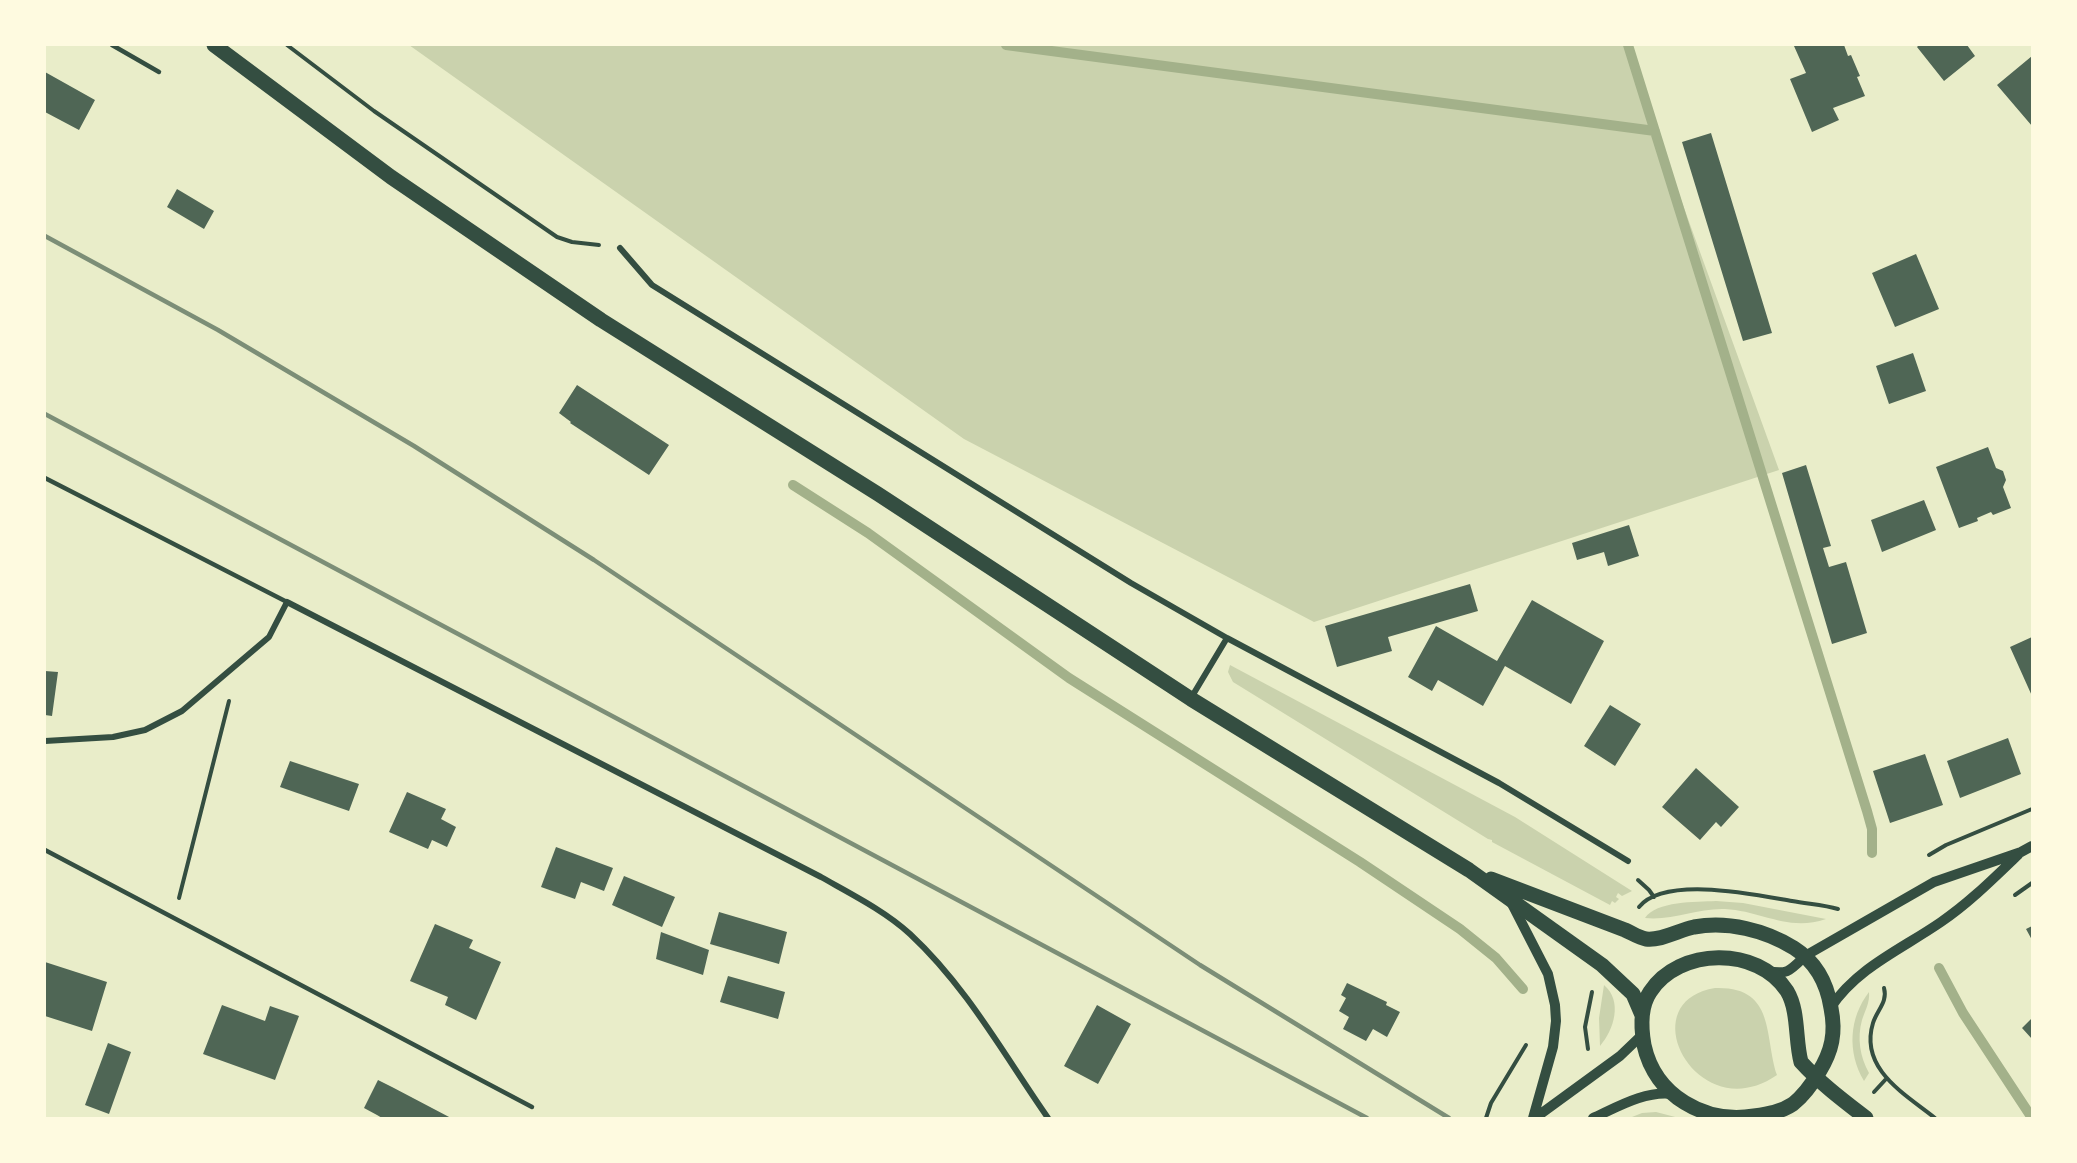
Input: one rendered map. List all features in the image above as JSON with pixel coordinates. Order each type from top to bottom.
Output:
[{"type":"main road","points":[[214,45],[391,177],[601,320],[878,495],[1191,699],[1469,870],[1602,965],[1627,987],[1637,1001],[1642,1015]]},
{"type":"main road","points":[[1469,870],[1644,939],[1701,926],[1736,927],[1774,938],[1789,945],[1816,968],[1824,982],[1831,1006],[1834,1030],[1827,1058],[1816,1076],[1794,1103],[1772,1113],[1747,1118],[1717,1116],[1689,1106],[1673,1094],[1652,1066],[1642,1034],[1642,1015],[1649,993],[1660,980],[1674,970],[1701,959],[1726,958],[1748,963],[1777,979],[1787,992],[1792,1004],[1801,1062],[1816,1076],[1866,1118]]},
{"type":"main road","points":[[1772,1113],[1791,1118]]},
{"type":"street","points":[[620,248],[652,285],[1131,584],[1227,638],[1499,783],[1628,861]]},
{"type":"street","points":[[45,741],[113,737],[145,730],[182,711],[269,637],[287,602],[821,877],[879,912],[909,933],[958,985],[1048,1118]]},
{"type":"street","points":[[1191,699],[1227,638]]},
{"type":"street","points":[[1764,970],[1780,974],[1787,973],[1804,956],[1934,882],[2021,852],[2032,846]]},
{"type":"street","points":[[1831,1006],[1856,977],[1965,905],[2021,852]]},
{"type":"street","points":[[1509,899],[1548,974],[1555,1005],[1556,1021],[1552,1047],[1534,1118]]},
{"type":"street","points":[[1534,1118],[1620,1056],[1642,1034]]},
{"type":"street","points":[[1593,1118],[1651,1095],[1673,1094]]},
{"type":"lane","points":[[112,45],[159,72]]},
{"type":"lane","points":[[45,478],[287,602]]},
{"type":"lane","points":[[45,850],[532,1107]]},
{"type":"path","points":[[287,45],[374,111],[557,237],[572,242],[588,243]]},
{"type":"path","points":[[174,919],[238,665]]},
{"type":"path","points":[[1632,876],[1654,897],[1683,890],[1710,889],[1736,891],[1836,908]]},
{"type":"path","points":[[1883,985],[1886,993],[1885,1000],[1873,1024],[1870,1044],[1877,1065],[1886,1079],[1935,1118]]},
{"type":"path","points":[[1591,1056],[1585,1034],[1593,988]]},
{"type":"path","points":[[1486,1118],[1491,1103],[1530,1038]]},
{"type":"path","points":[[1873,1094],[1886,1079]]},
{"type":"green space","points":[[409,45],[1625,45],[1779,470],[1314,622],[964,439]]},
{"type":"green space","points":[[1230,665],[1515,817],[1632,891],[1622,896],[1618,893],[1616,897],[1619,899],[1615,903],[1612,901],[1610,905],[1492,842],[1233,682],[1228,672]]},
{"type":"green space","points":[[1716,901],[1743,903],[1826,919],[1799,923],[1787,922],[1725,909],[1704,910],[1665,918],[1645,918],[1650,912],[1667,905]]},
{"type":"green space","points":[[1604,985],[1610,992],[1615,1007],[1609,1032],[1600,1046],[1599,1018]]},
{"type":"green space","points":[[1715,988],[1735,990],[1749,995],[1758,1004],[1768,1030],[1777,1075],[1748,1088],[1722,1087],[1700,1075],[1684,1057],[1676,1036],[1677,1015],[1690,998]]},
{"type":"green space","points":[[1869,992],[1860,1034],[1863,1060],[1869,1073],[1864,1081],[1855,1059],[1853,1035],[1857,1013]]},
{"type":"green space","points":[[1656,1112],[1679,1118],[1632,1117],[1642,1113]]},
{"type":"building","points":[[1844,45],[1860,76],[1857,77],[1865,96],[1833,108],[1839,120],[1812,132],[1790,79],[1806,73],[1794,46]]},
{"type":"building","points":[[1919,45],[1967,45],[1975,56],[1944,81],[1917,47]]},
{"type":"building","points":[[2032,56],[2032,126],[1997,85]]},
{"type":"building","points":[[45,72],[95,100],[79,130],[45,112]]},
{"type":"building","points":[[1711,133],[1772,333],[1743,341],[1682,142]]},
{"type":"building","points":[[177,189],[214,211],[204,229],[167,207]]},
{"type":"building","points":[[1916,254],[1939,309],[1895,327],[1872,273]]},
{"type":"building","points":[[1913,353],[1926,391],[1889,404],[1876,366]]},
{"type":"building","points":[[577,385],[669,445],[649,475],[570,423],[559,413]]},
{"type":"building","points":[[1988,447],[1996,468],[2003,471],[2006,480],[2003,487],[2011,508],[1993,515],[1991,512],[1977,518],[1978,521],[1959,528],[1936,467]]},
{"type":"building","points":[[1806,465],[1831,546],[1823,548],[1829,567],[1846,562],[1867,633],[1832,644],[1782,473]]},
{"type":"building","points":[[1924,500],[1936,530],[1882,552],[1871,520]]},
{"type":"building","points":[[1629,525],[1639,556],[1608,566],[1604,552],[1577,560],[1572,543]]},
{"type":"building","points":[[1470,584],[1478,611],[1388,637],[1392,651],[1337,667],[1325,626]]},
{"type":"building","points":[[1532,600],[1604,641],[1571,704],[1505,666],[1483,706],[1438,680],[1432,691],[1408,677],[1436,626],[1497,661]]},
{"type":"building","points":[[2032,637],[2032,696],[2010,647]]},
{"type":"building","points":[[45,671],[58,672],[52,716],[45,715]]},
{"type":"building","points":[[1610,705],[1641,724],[1615,766],[1584,746]]},
{"type":"building","points":[[2008,738],[2021,774],[1960,798],[1947,761]]},
{"type":"building","points":[[1925,754],[1943,805],[1890,823],[1873,771]]},
{"type":"building","points":[[290,761],[359,784],[349,811],[280,787]]},
{"type":"building","points":[[1696,768],[1739,807],[1721,827],[1716,822],[1700,840],[1662,807]]},
{"type":"building","points":[[407,792],[446,809],[441,819],[456,827],[447,847],[432,840],[428,849],[389,832]]},
{"type":"building","points":[[556,847],[613,868],[604,891],[581,882],[575,899],[541,887]]},
{"type":"building","points":[[624,876],[675,897],[662,927],[612,905]]},
{"type":"building","points":[[719,912],[787,932],[779,964],[710,944]]},
{"type":"building","points":[[435,924],[473,940],[469,948],[501,962],[476,1020],[445,1005],[448,997],[410,981]]},
{"type":"building","points":[[2032,926],[2032,940],[2026,929]]},
{"type":"building","points":[[661,932],[709,950],[703,975],[656,959]]},
{"type":"building","points":[[45,962],[107,982],[92,1031],[45,1016]]},
{"type":"building","points":[[728,976],[785,992],[778,1019],[720,1002]]},
{"type":"building","points":[[1347,983],[1387,1002],[1386,1005],[1400,1012],[1387,1037],[1373,1029],[1366,1041],[1343,1029],[1349,1017],[1339,1011],[1346,998],[1341,995]]},
{"type":"building","points":[[222,1005],[265,1021],[270,1006],[299,1016],[275,1080],[203,1054]]},
{"type":"building","points":[[1097,1005],[1131,1024],[1098,1084],[1064,1066]]},
{"type":"building","points":[[2032,1018],[2032,1039],[2022,1028]]},
{"type":"building","points":[[108,1043],[131,1052],[109,1114],[85,1105]]},
{"type":"building","points":[[378,1080],[451,1118],[382,1118],[364,1108]]},
{"type":"waterway","points":[[1006,45],[1655,131]]},
{"type":"waterway","points":[[1628,45],[1867,811],[1872,829],[1872,853]]},
{"type":"waterway","points":[[793,485],[868,533],[1069,678],[1360,862],[1460,929],[1496,958],[1523,989]]},
{"type":"waterway","points":[[1939,968],[1963,1013],[2032,1118]]},
{"type":"railway","points":[[45,236],[218,330],[414,446],[594,560],[1200,965],[1449,1118]]},
{"type":"railway","points":[[45,414],[1367,1118]]}]
